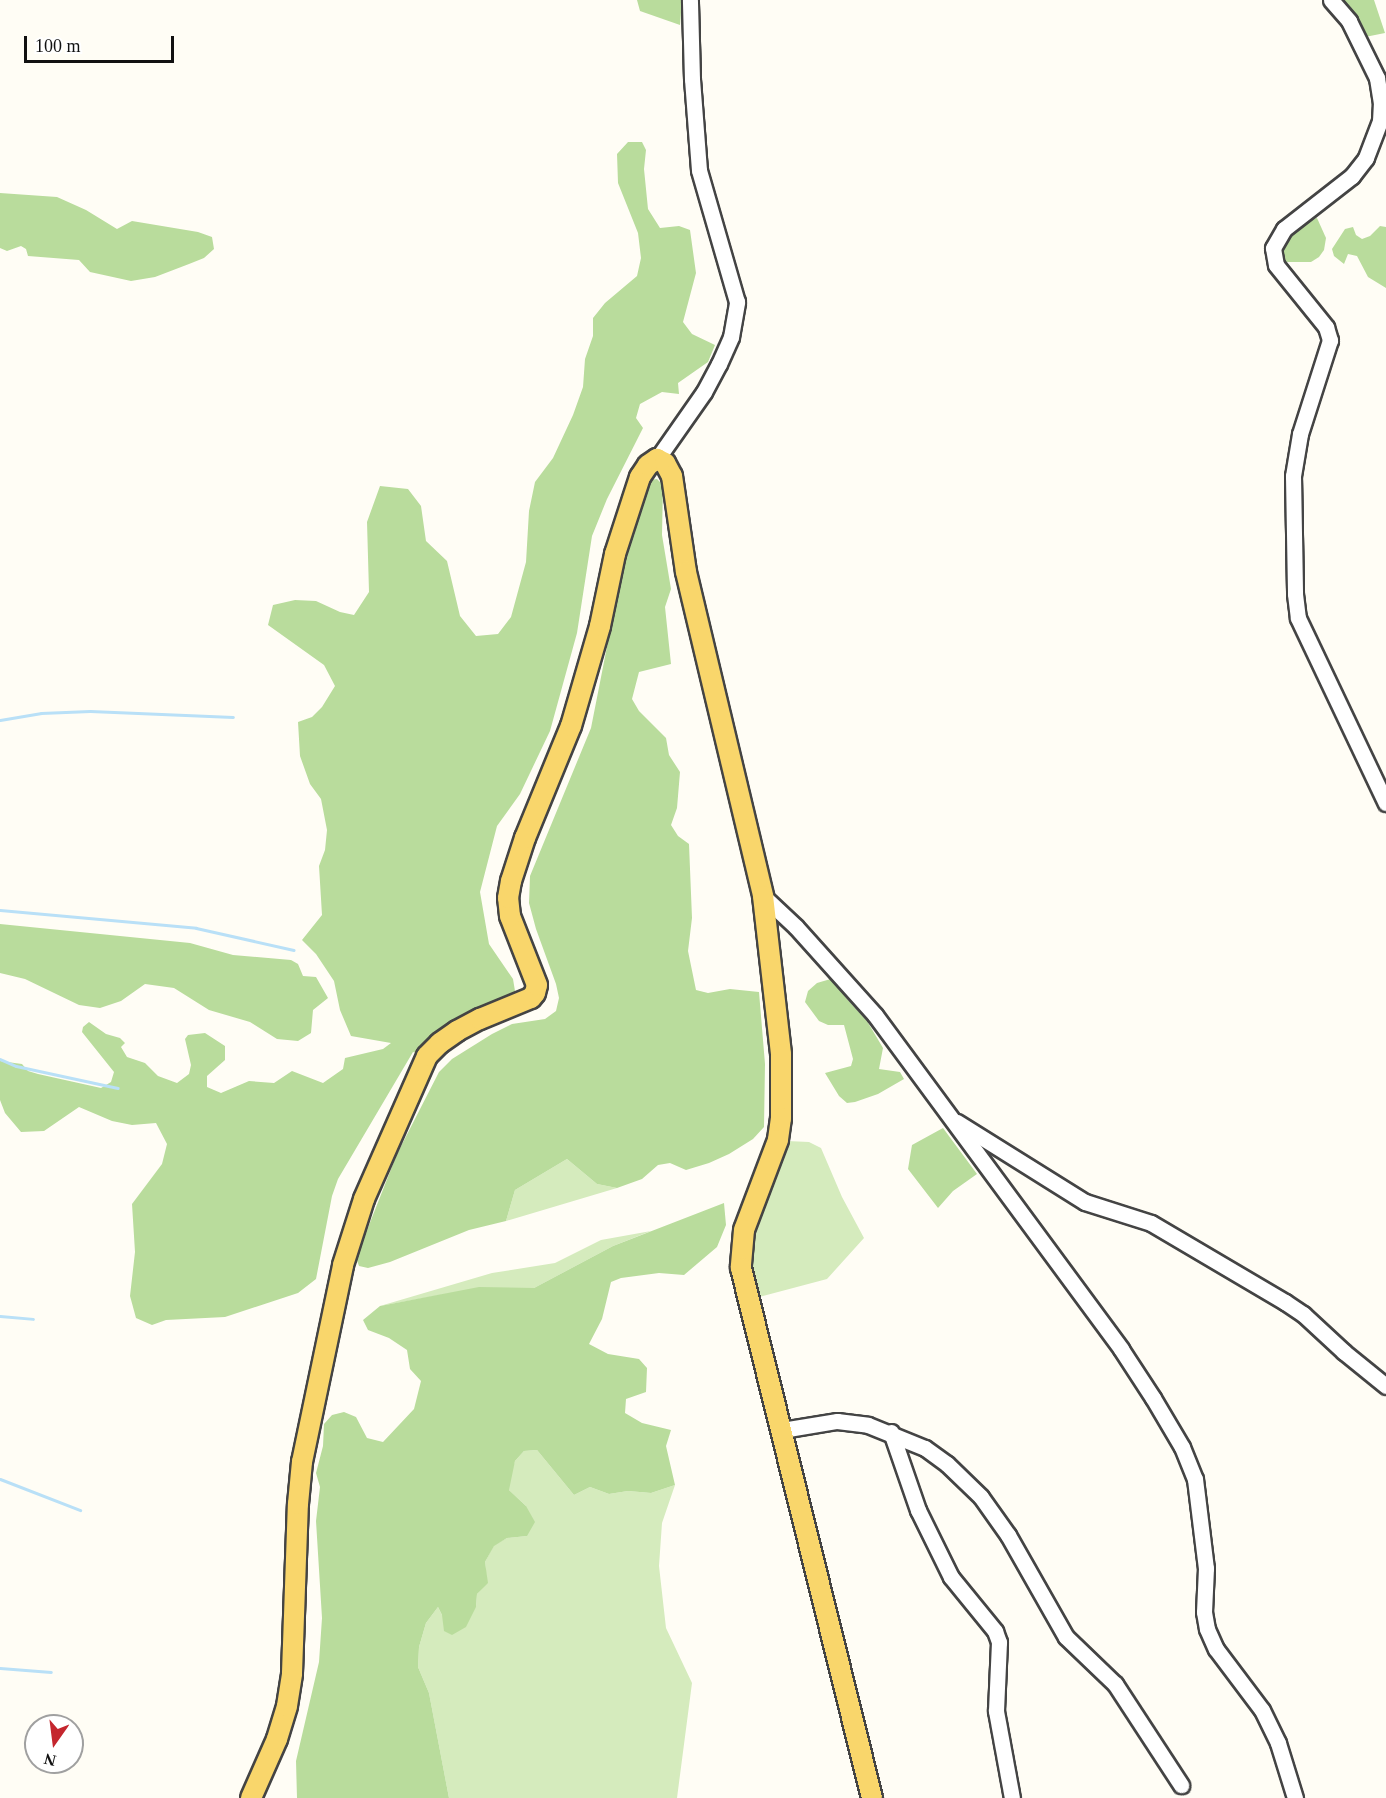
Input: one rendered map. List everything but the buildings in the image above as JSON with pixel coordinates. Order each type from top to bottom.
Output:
[{"type":"main road","points":[[251,1798],[277,1739],[287,1706],[292,1673],[298,1504],[302,1462],[343,1265],[364,1198],[427,1056],[457,1031],[531,998],[535,993],[537,985],[510,916],[508,898],[511,881],[525,838],[571,726],[600,626],[615,554],[640,477],[648,465],[657,459],[665,463],[672,476],[686,572],[763,896],[781,1054],[781,1118],[778,1142],[744,1230],[741,1268],[872,1798]]},
{"type":"street","points":[[657,459],[704,392],[719,364],[731,337],[737,302],[699,170],[692,79],[690,0]]},
{"type":"street","points":[[1331,0],[1349,21],[1377,78],[1381,102],[1380,121],[1366,158],[1352,176],[1284,229],[1273,248],[1276,265],[1326,327],[1330,340],[1300,434],[1293,476],[1295,594],[1298,618],[1386,803]]},
{"type":"street","points":[[763,896],[796,927],[875,1015],[1121,1349],[1182,1447],[1194,1479],[1206,1568],[1204,1612],[1207,1629],[1216,1649],[1262,1710],[1278,1743],[1295,1798]]},
{"type":"street","points":[[952,1119],[1084,1202],[1151,1223],[1285,1302],[1303,1314],[1386,1386]]},
{"type":"street","points":[[782,1430],[837,1420],[868,1425],[891,1432],[925,1448],[947,1464],[981,1497],[1008,1535],[1066,1637],[1116,1684],[1181,1785]]},
{"type":"street","points":[[891,1432],[918,1510],[951,1577],[995,1631],[999,1642],[996,1711],[1012,1798]]},
{"type":"green space","points":[[637,0],[682,0],[680,25],[640,11]]},
{"type":"green space","points":[[1336,0],[1374,0],[1385,33],[1360,38]]},
{"type":"green space","points":[[628,142],[642,142],[646,150],[644,169],[648,209],[660,228],[679,226],[690,230],[696,273],[683,322],[692,334],[715,345],[708,362],[678,383],[679,394],[662,392],[640,404],[636,418],[643,428],[607,499],[592,536],[577,633],[550,731],[520,794],[497,826],[480,892],[489,944],[513,979],[515,991],[509,998],[472,1011],[442,1029],[419,1054],[413,1052],[338,1179],[332,1196],[316,1279],[298,1293],[225,1317],[166,1320],[152,1325],[136,1318],[130,1296],[135,1252],[132,1204],[162,1164],[167,1144],[156,1123],[132,1125],[112,1121],[79,1107],[44,1131],[21,1132],[5,1113],[0,1100],[0,1061],[22,1064],[28,1071],[101,1088],[111,1082],[114,1072],[82,1032],[83,1027],[89,1022],[106,1034],[120,1038],[125,1043],[121,1047],[127,1057],[145,1063],[158,1076],[177,1083],[189,1074],[191,1065],[185,1039],[188,1035],[205,1033],[225,1046],[225,1060],[207,1076],[207,1087],[221,1093],[249,1081],[274,1083],[292,1071],[323,1083],[343,1069],[345,1058],[383,1049],[391,1043],[351,1036],[340,1010],[334,981],[316,954],[302,940],[322,915],[319,866],[325,850],[327,830],[321,799],[310,784],[300,756],[298,722],[312,717],[322,707],[335,686],[324,665],[268,625],[273,605],[295,600],[316,601],[340,612],[354,615],[369,592],[367,522],[380,486],[408,489],[421,506],[426,541],[447,561],[460,616],[476,636],[498,634],[511,617],[526,562],[529,511],[535,482],[553,458],[583,387],[585,359],[593,336],[593,318],[605,303],[637,276],[641,258],[638,233],[618,183],[617,154]]},
{"type":"green space","points":[[0,193],[57,197],[86,210],[117,229],[132,221],[198,232],[212,237],[214,249],[204,258],[189,264],[155,277],[131,281],[90,272],[79,260],[28,256],[26,249],[21,246],[7,251],[0,248]]},
{"type":"green space","points":[[1317,218],[1326,238],[1324,250],[1319,257],[1311,262],[1282,262],[1280,252],[1286,237],[1304,221]]},
{"type":"green space","points":[[1380,226],[1386,227],[1386,288],[1368,277],[1357,256],[1348,254],[1344,264],[1334,256],[1332,249],[1345,229],[1353,227],[1356,235],[1362,239],[1370,236]]},
{"type":"green space","points":[[657,479],[663,485],[662,535],[671,589],[665,607],[671,664],[639,672],[632,699],[639,711],[666,738],[669,755],[680,772],[677,808],[671,825],[678,836],[689,844],[692,918],[688,951],[696,990],[708,993],[730,989],[759,992],[765,1064],[764,1127],[753,1139],[709,1163],[686,1170],[670,1163],[658,1165],[642,1179],[617,1188],[597,1184],[567,1159],[515,1190],[506,1221],[469,1230],[390,1262],[368,1268],[359,1266],[356,1258],[397,1154],[439,1072],[452,1059],[492,1034],[512,1024],[545,1019],[556,1011],[559,998],[556,984],[529,903],[530,876],[591,728],[626,550],[634,535],[650,480]]},
{"type":"green space","points":[[0,924],[190,943],[233,955],[291,960],[298,964],[303,976],[316,977],[328,998],[313,1010],[311,1033],[298,1041],[277,1039],[250,1022],[209,1010],[174,988],[145,984],[121,1001],[100,1008],[79,1005],[25,979],[0,973]]},
{"type":"green space","points":[[834,978],[846,998],[867,1021],[883,1048],[879,1069],[900,1072],[904,1079],[878,1094],[855,1102],[847,1103],[839,1096],[825,1073],[851,1066],[853,1059],[844,1025],[828,1025],[819,1021],[805,1002],[808,991],[817,983]]},
{"type":"green space","points":[[943,1128],[977,1174],[953,1191],[938,1208],[908,1169],[912,1145]]},
{"type":"green space","points":[[787,1141],[809,1142],[821,1148],[842,1197],[864,1238],[827,1279],[755,1298],[748,1259],[749,1229]]},
{"type":"green space","points":[[567,1159],[597,1184],[617,1188],[506,1221],[515,1190]]},
{"type":"green space","points":[[724,1203],[726,1225],[717,1247],[684,1275],[659,1273],[621,1278],[611,1282],[602,1319],[589,1344],[608,1354],[639,1359],[647,1368],[646,1392],[626,1399],[625,1413],[642,1423],[671,1430],[666,1446],[675,1485],[651,1493],[628,1491],[609,1494],[590,1487],[574,1495],[537,1450],[524,1451],[515,1461],[509,1490],[526,1506],[535,1522],[527,1536],[507,1538],[494,1546],[485,1562],[488,1583],[477,1594],[476,1607],[466,1627],[452,1635],[444,1631],[442,1615],[438,1607],[426,1623],[419,1647],[418,1667],[429,1693],[449,1798],[297,1798],[296,1761],[319,1662],[322,1618],[316,1521],[320,1487],[316,1473],[323,1446],[324,1424],[332,1415],[344,1412],[356,1417],[367,1438],[383,1442],[414,1409],[421,1381],[410,1369],[407,1350],[389,1338],[368,1330],[363,1320],[380,1306],[479,1287],[534,1288],[613,1246]]},
{"type":"green space","points":[[651,1231],[613,1246],[534,1288],[479,1288],[380,1306],[492,1273],[555,1263],[601,1240]]},
{"type":"green space","points":[[537,1450],[574,1495],[590,1487],[609,1494],[628,1491],[651,1493],[675,1485],[662,1523],[659,1566],[666,1628],[692,1683],[677,1798],[449,1798],[429,1693],[418,1667],[419,1647],[426,1623],[438,1607],[442,1615],[476,1607],[477,1594],[487,1583],[485,1562],[494,1545],[507,1538],[527,1536],[526,1506],[509,1490],[509,1479],[515,1461],[524,1451]]},
{"type":"waterway","points":[[0,720],[41,713],[90,711],[233,717]]},
{"type":"waterway","points":[[0,910],[196,928],[294,950]]},
{"type":"waterway","points":[[0,1059],[16,1066],[118,1088]]},
{"type":"waterway","points":[[0,1316],[33,1319]]},
{"type":"waterway","points":[[0,1479],[80,1510]]},
{"type":"waterway","points":[[0,1668],[51,1672]]}]
